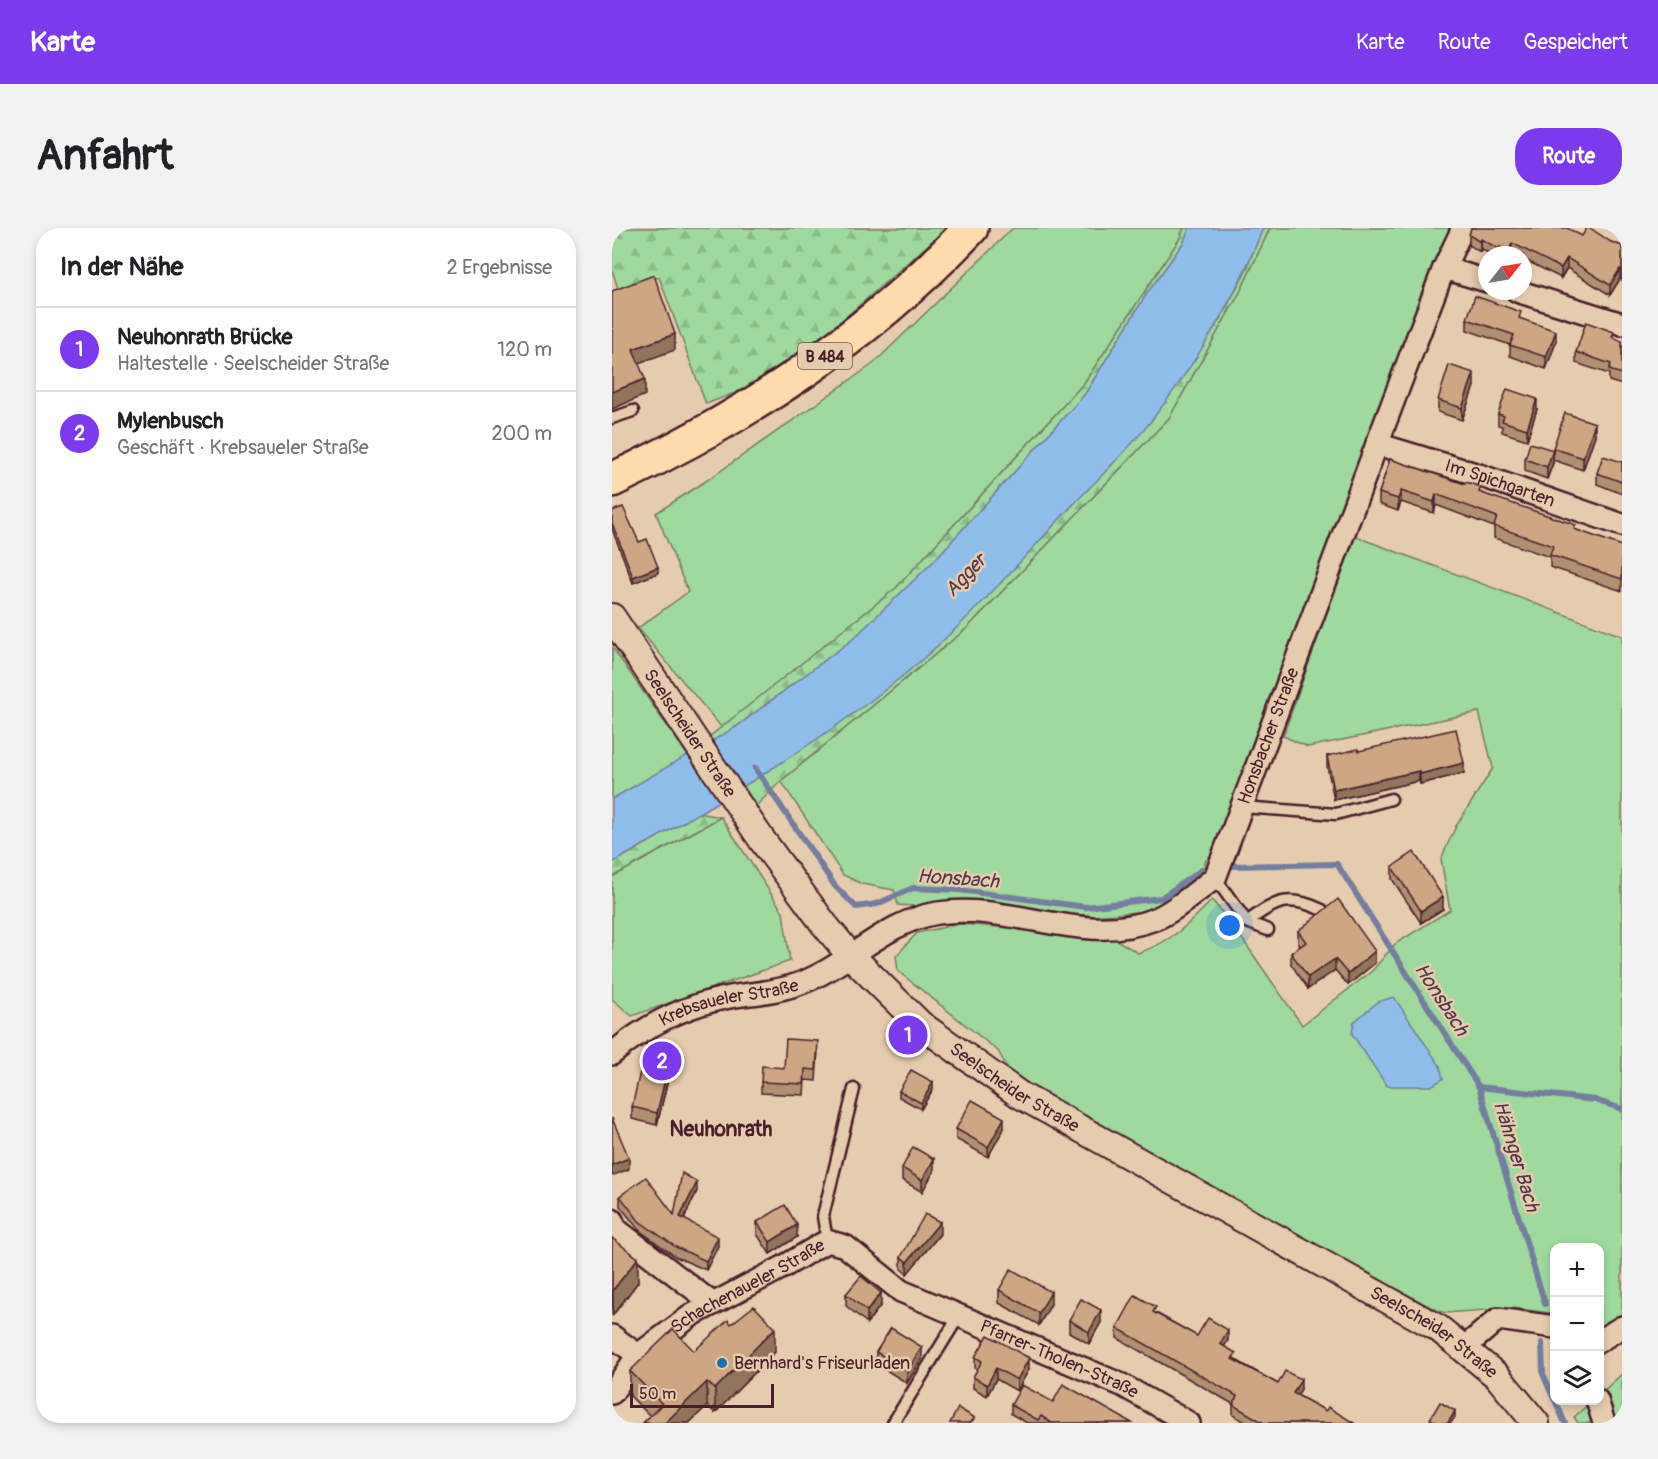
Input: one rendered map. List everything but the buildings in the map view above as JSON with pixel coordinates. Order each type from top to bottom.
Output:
[{"type":"main road","name":"B 484","points":[[612,480],[684,446],[779,390],[866,326],[940,260],[971,228]]},
{"type":"street","name":"Honsbacher Straße","points":[[1215,878],[1444,268],[1463,228]]},
{"type":"street","points":[[1444,268],[1478,278]]},
{"type":"street","points":[[1532,296],[1622,324]]},
{"type":"street","name":"Im Spichgarten","points":[[1377,444],[1479,475],[1622,525]]},
{"type":"street","name":"Seelscheider Straße","points":[[612,617],[762,840],[849,954],[920,1023],[1020,1095],[1410,1310],[1464,1348],[1497,1376],[1536,1423]]},
{"type":"street","points":[[849,954],[896,927],[914,919],[939,913],[967,912],[1044,923],[1131,927],[1157,918],[1215,878]]},
{"type":"street","name":"Krebsaueler Straße","points":[[612,1054],[635,1034],[665,1018],[728,998],[765,993],[802,983],[849,954]]},
{"type":"street","points":[[612,1220],[616,1229],[712,1303]]},
{"type":"street","name":"Schachenaueler Straße","points":[[612,1393],[638,1355],[692,1315],[783,1268],[827,1241]]},
{"type":"street","name":"Pfarrer-Tholen-Straße","points":[[827,1241],[845,1246],[901,1291],[1122,1385],[1189,1423]]},
{"type":"street","points":[[1464,1348],[1498,1319],[1550,1326]]},
{"type":"street","points":[[1604,1338],[1622,1327]]},
{"type":"street","points":[[612,1336],[638,1355]]},
{"type":"street","points":[[1598,1405],[1604,1423]]},
{"type":"lane","points":[[612,418],[633,411]]},
{"type":"lane","points":[[1242,807],[1336,814],[1391,799]]},
{"type":"lane","points":[[1215,878],[1247,922],[1268,930]]},
{"type":"lane","points":[[1247,922],[1273,904],[1301,900],[1322,910]]},
{"type":"lane","name":"Schachenaueler Straße","points":[[827,1241],[823,1216],[854,1089]]},
{"type":"lane","name":"Pfarrer-Tholen-Straße","points":[[893,1423],[960,1316]]},
{"type":"green space","points":[[612,228],[947,228],[813,346],[761,383],[706,404],[659,277],[619,292],[612,270]]},
{"type":"green space","points":[[1013,228],[1184,228],[1179,240],[1084,383],[896,588],[722,728],[638,628],[688,592],[656,513],[709,479],[873,364]]},
{"type":"green space","points":[[1184,228],[1189,228],[1184,242],[1146,295],[1085,394],[932,563],[853,639],[736,727],[712,742],[709,737],[896,588],[1084,383],[1179,240]]},
{"type":"green space","points":[[1263,228],[1270,228],[1240,292],[1169,418],[966,629],[781,781],[756,806],[743,785],[822,735],[906,673],[985,599],[1151,421],[1222,316],[1246,270]]},
{"type":"green space","points":[[1270,228],[1454,228],[1219,843],[1205,862],[1208,876],[1157,910],[1094,916],[898,905],[894,890],[862,884],[843,875],[781,781],[966,629],[1169,418],[1240,292]]},
{"type":"green space","points":[[1354,536],[1622,636],[1622,1320],[1604,1331],[1604,1243],[1550,1243],[1550,1313],[1512,1308],[1445,1313],[1430,1307],[1101,1128],[1010,1073],[998,1051],[898,971],[896,956],[917,933],[960,924],[1110,936],[1138,953],[1170,938],[1212,900],[1234,927],[1302,1025],[1372,971],[1395,944],[1450,910],[1441,859],[1456,826],[1493,768],[1479,712],[1308,747],[1283,736]]},
{"type":"green space","points":[[612,647],[688,756],[612,799]]},
{"type":"green space","points":[[699,813],[721,817],[612,877],[612,863]]},
{"type":"green space","points":[[721,817],[783,912],[790,961],[632,1016],[612,999],[612,877]]},
{"type":"green space","points":[[1622,1374],[1622,1423],[1578,1423],[1574,1417],[1587,1405],[1604,1405],[1604,1390]]},
{"type":"water","name":"Agger","points":[[1189,228],[1263,228],[1241,279],[1200,352],[1168,399],[1132,444],[970,615],[905,674],[871,701],[799,751],[612,863],[612,799],[736,727],[853,639],[932,563],[1085,394],[1146,295],[1184,242]]},
{"type":"water","points":[[1394,997],[1440,1066],[1443,1079],[1431,1086],[1387,1086],[1352,1034],[1354,1022],[1378,1002]]},
{"type":"waterway","name":"Honsbach","points":[[755,768],[835,886],[856,907],[877,904],[913,888],[959,890],[1086,907],[1161,898],[1203,869]]},
{"type":"waterway","name":"Honsbach","points":[[1232,866],[1337,864],[1479,1087],[1595,1100],[1622,1109]]},
{"type":"waterway","name":"Hähnger Bach","points":[[1479,1087],[1545,1304]]},
{"type":"waterway","name":"Hähnger Bach","points":[[1542,1343],[1543,1374],[1550,1390]]},
{"type":"waterway","name":"Hähnger Bach","points":[[1557,1405],[1565,1423]]},
{"type":"place","name":"Neuhonrath Brücke","points":[[908,1035]]},
{"type":"place","name":"Mylenbusch","points":[[662,1061]]},
{"type":"place","name":"Bernhard's Friseurladen","points":[[722,1363]]},
{"type":"district","name":"Neuhonrath","points":[[721,1129]]}]
